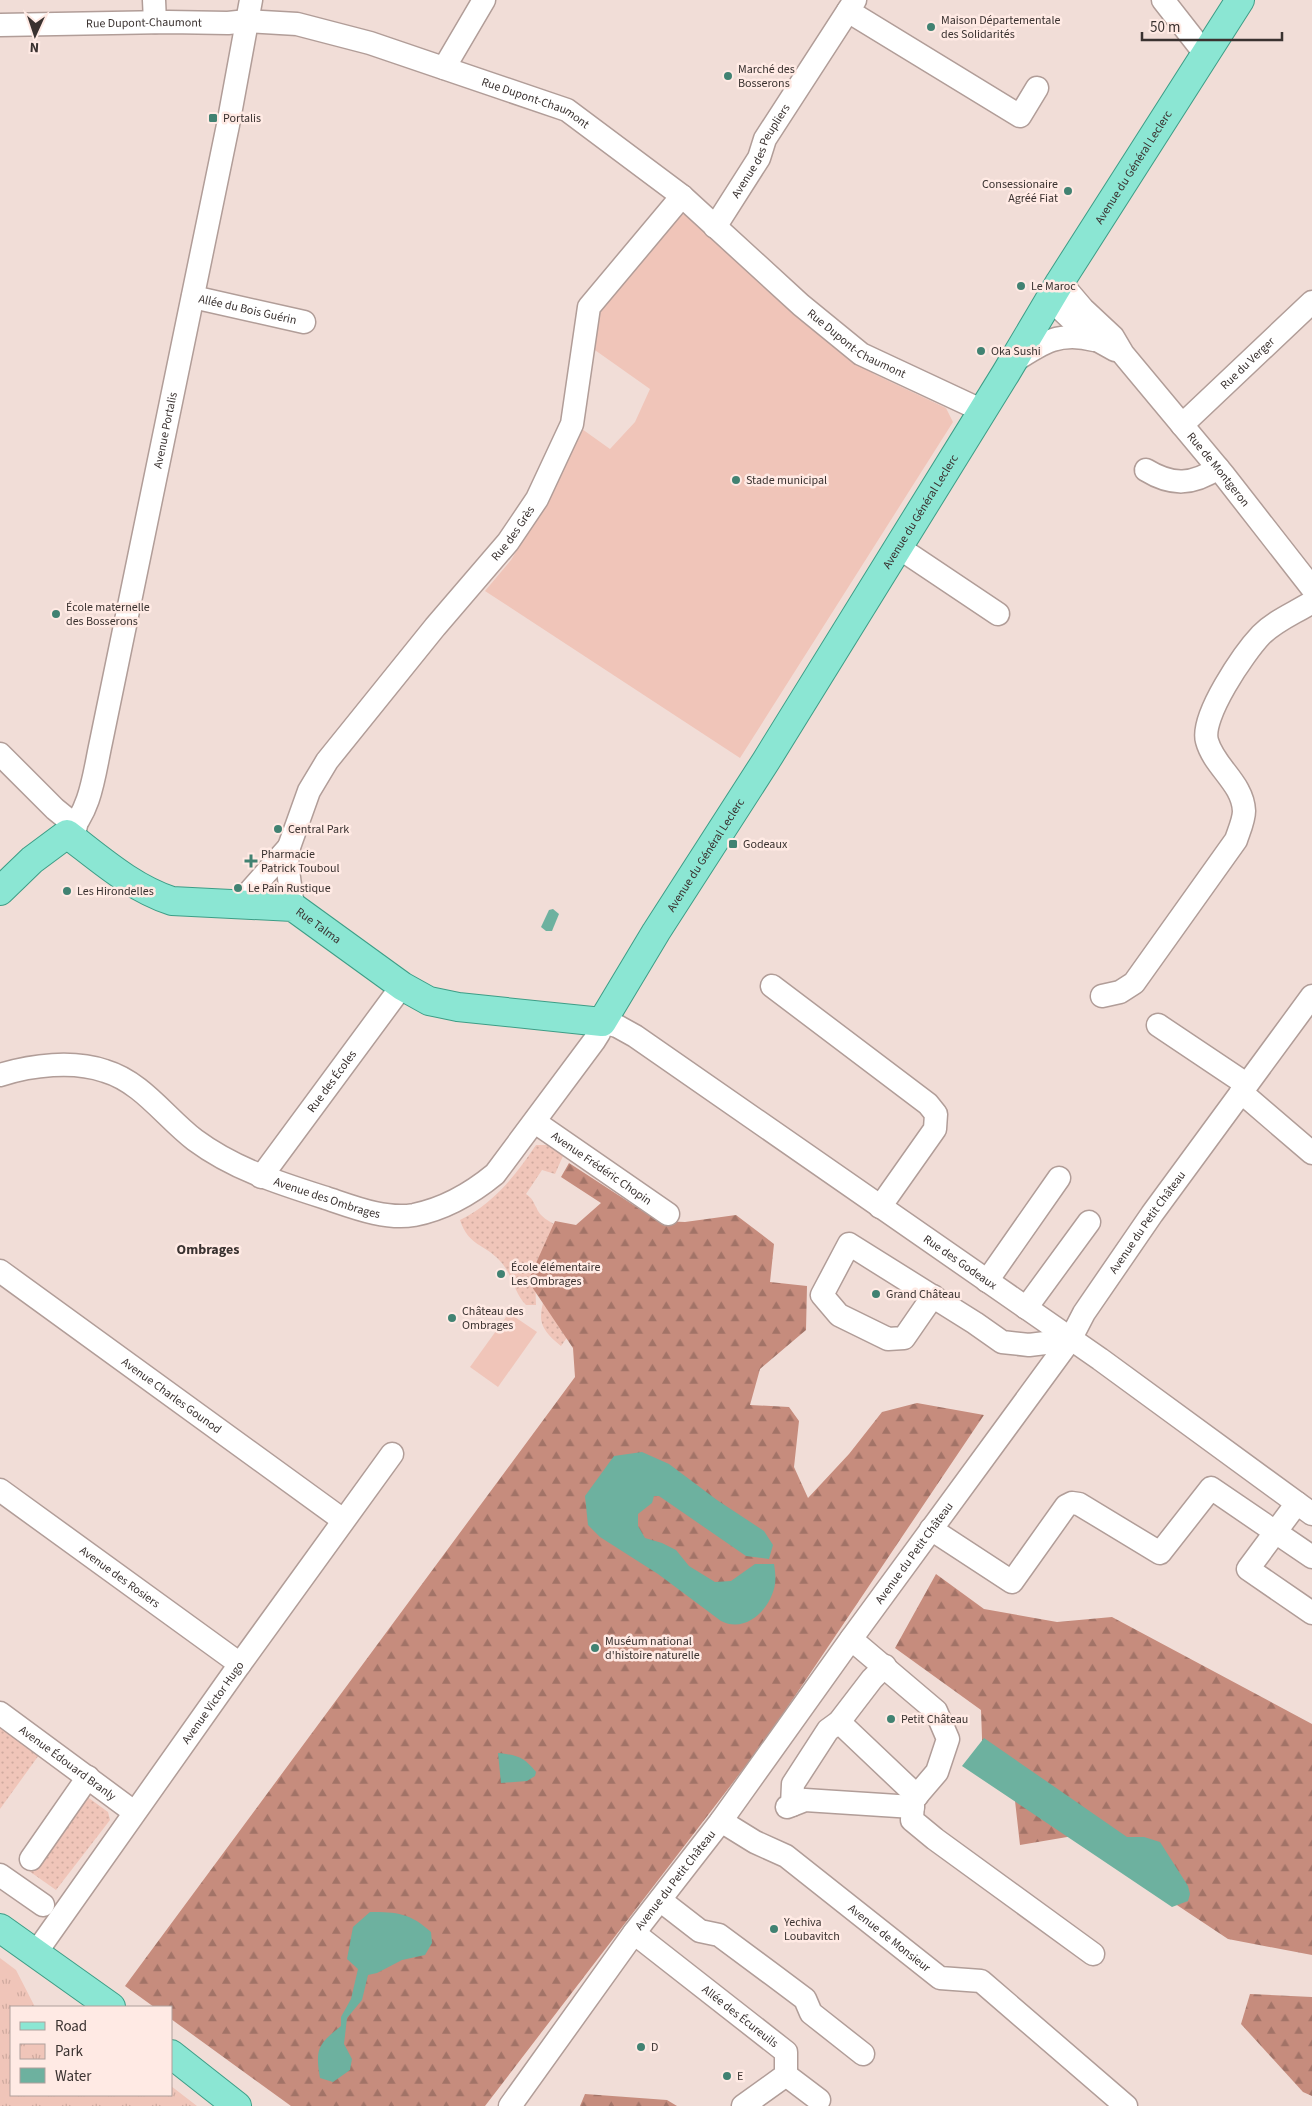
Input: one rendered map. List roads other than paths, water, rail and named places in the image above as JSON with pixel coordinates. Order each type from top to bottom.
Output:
[{"type":"main road","name":"Avenue du Général Leclerc","points":[[602,1022],[656,932],[766,761],[1013,362],[1055,290],[1240,0]]},
{"type":"main road","points":[[0,892],[32,860],[71,830]]},
{"type":"main road","name":"Rue Talma","points":[[71,830],[116,872],[154,896],[172,901],[240,906],[293,907],[402,986],[429,1000],[458,1007],[602,1022]]},
{"type":"main road","points":[[0,1928],[110,2006]]},
{"type":"main road","points":[[172,2055],[237,2106]]},
{"type":"street","points":[[444,68],[484,0]]},
{"type":"street","points":[[1163,0],[1206,55]]},
{"type":"street","points":[[852,5],[1020,116],[1037,88]]},
{"type":"street","name":"Avenue des Peupliers","points":[[715,227],[759,158],[765,139],[852,5]]},
{"type":"street","name":"Rue Dupont-Chaumont","points":[[0,25],[154,11],[228,23],[249,10],[370,43],[567,110],[682,196],[801,305],[861,354],[983,410]]},
{"type":"street","name":"Avenue Portalis","points":[[71,830],[85,808],[99,751],[249,10]]},
{"type":"street","name":"Rue des Grès","points":[[293,907],[287,863],[289,847],[310,791],[327,761],[508,542],[537,499],[572,424],[590,306],[682,196]]},
{"type":"street","name":"Rue de Montgeron","points":[[1055,290],[1075,324],[1123,354]]},
{"type":"street","name":"Rue de Montgeron","points":[[1055,290],[1083,309],[1113,337],[1123,354],[1218,468],[1312,588]]},
{"type":"street","name":"Allée du Bois Guérin","points":[[192,297],[304,322]]},
{"type":"street","name":"Rue du Verger","points":[[1182,425],[1312,302]]},
{"type":"street","name":"Rue de Montgeron","points":[[1013,362],[1042,343],[1057,338],[1082,337],[1098,340]]},
{"type":"street","points":[[1146,470],[1162,480],[1188,482],[1206,477],[1218,468]]},
{"type":"street","points":[[898,547],[998,614]]},
{"type":"street","points":[[1102,996],[1120,992],[1134,983],[1236,840],[1244,812],[1240,792],[1206,740],[1209,715],[1232,674],[1261,635],[1280,619],[1312,602]]},
{"type":"street","points":[[0,754],[55,809],[71,830]]},
{"type":"street","name":"Rue des Grès","points":[[240,906],[251,890],[289,847]]},
{"type":"street","name":"Rue des Écoles","points":[[261,1177],[402,986]]},
{"type":"street","points":[[772,986],[928,1104],[936,1114],[934,1129],[880,1206]]},
{"type":"street","name":"Avenue du Petit Château","points":[[510,2106],[634,1933],[721,1821],[851,1639],[1070,1340],[1084,1313],[1152,1214],[1312,996]]},
{"type":"street","name":"Avenue des Ombrages","points":[[0,1075],[42,1066],[74,1065],[105,1070],[126,1080],[194,1139],[224,1159],[261,1177],[351,1207],[390,1216],[414,1215],[435,1209],[477,1190],[495,1174],[594,1041],[599,1033],[602,1022]]},
{"type":"street","name":"Rue des Godeaux","points":[[602,1022],[617,1026],[635,1036],[1026,1308],[1305,1508]]},
{"type":"street","points":[[1158,1025],[1244,1088],[1312,1153]]},
{"type":"street","name":"Avenue Frédéric Chopin","points":[[535,1122],[668,1214]]},
{"type":"street","points":[[987,1281],[1059,1178]]},
{"type":"street","points":[[1026,1308],[1089,1222]]},
{"type":"street","points":[[933,1296],[904,1338],[888,1339],[839,1315],[822,1295],[849,1244],[933,1296],[1002,1342],[1029,1345],[1070,1340]]},
{"type":"street","name":"Avenue Charles Gounod","points":[[0,1272],[343,1520]]},
{"type":"street","name":"Avenue Victor Hugo","points":[[35,1954],[134,1812],[392,1454]]},
{"type":"street","points":[[931,1529],[1012,1582],[1066,1506],[1072,1503],[1079,1504],[1160,1553],[1211,1488],[1312,1557]]},
{"type":"street","name":"Avenue des Rosiers","points":[[0,1490],[240,1664]]},
{"type":"street","points":[[1305,1508],[1275,1532],[1248,1569],[1312,1613]]},
{"type":"street","points":[[851,1639],[936,1711],[948,1739],[937,1772],[915,1801],[912,1820],[934,1839],[1093,1954]]},
{"type":"street","points":[[885,1666],[872,1679],[839,1722],[828,1730],[793,1784],[790,1806],[805,1800],[915,1801]]},
{"type":"street","name":"Avenue Édouard Branly","points":[[0,1713],[134,1812]]},
{"type":"street","points":[[839,1722],[915,1801]]},
{"type":"street","points":[[31,1858],[88,1777]]},
{"type":"street","name":"Avenue de Monsieur","points":[[721,1821],[754,1842],[786,1856],[940,1978],[981,1981],[1126,2106]]},
{"type":"street","points":[[0,1875],[43,1905]]},
{"type":"street","points":[[660,1900],[700,1931],[719,1935],[805,1999],[811,2013],[863,2054]]},
{"type":"street","name":"Allée des Écureuils","points":[[634,1933],[786,2052],[786,2075]]},
{"type":"street","points":[[743,2106],[786,2075],[819,2100]]},
{"type":"water","points":[[553,909],[559,914],[552,931],[546,931],[541,927],[549,910]]},
{"type":"water","points":[[642,1452],[669,1464],[717,1500],[764,1531],[773,1545],[769,1559],[746,1556],[659,1496],[654,1496],[652,1503],[638,1514],[638,1526],[645,1538],[676,1550],[689,1566],[715,1582],[731,1581],[755,1564],[774,1564],[775,1582],[773,1593],[763,1610],[756,1617],[748,1622],[739,1624],[721,1621],[658,1574],[600,1537],[588,1525],[585,1496],[614,1456]]},
{"type":"water","points":[[984,1738],[1127,1837],[1144,1837],[1160,1842],[1188,1886],[1190,1894],[1188,1901],[1172,1907],[962,1766]]},
{"type":"water","points":[[498,1753],[515,1756],[524,1760],[536,1772],[535,1776],[527,1781],[501,1783]]},
{"type":"water","points":[[370,1912],[396,1913],[410,1917],[431,1932],[432,1943],[425,1955],[402,1960],[377,1973],[368,1975],[362,2000],[347,2018],[344,2044],[352,2059],[350,2070],[333,2082],[320,2078],[318,2054],[327,2038],[341,2026],[341,2017],[351,1999],[358,1969],[347,1959],[353,1927]]},
{"type":"place","name":"Maison Départementale des Solidarités","points":[[931,27]]},
{"type":"place","name":"Marché des Bosserons","points":[[728,76]]},
{"type":"place","name":"Portalis","points":[[213,118]]},
{"type":"place","name":"Consessionaire Agréé Fiat","points":[[1068,191]]},
{"type":"place","name":"Le Maroc","points":[[1021,286]]},
{"type":"place","name":"Oka Sushi","points":[[981,351]]},
{"type":"place","name":"Stade municipal","points":[[736,480]]},
{"type":"place","name":"École maternelle des Bosserons","points":[[56,614]]},
{"type":"place","name":"Central Park","points":[[278,829]]},
{"type":"place","name":"Godeaux","points":[[733,844]]},
{"type":"place","name":"Pharmacie Patrick Touboul","points":[[251,861]]},
{"type":"place","name":"Le Pain Rustique","points":[[238,888]]},
{"type":"place","name":"Les Hirondelles","points":[[67,891]]},
{"type":"place","name":"École élémentaire Les Ombrages","points":[[501,1274]]},
{"type":"place","name":"Grand Château","points":[[876,1294]]},
{"type":"place","name":"Château des Ombrages","points":[[452,1318]]},
{"type":"place","name":"Muséum national d'histoire naturelle","points":[[595,1648]]},
{"type":"place","name":"Petit Château","points":[[891,1719]]},
{"type":"place","name":"Yechiva Loubavitch","points":[[774,1929]]},
{"type":"place","name":"D","points":[[641,2047]]},
{"type":"place","name":"E","points":[[727,2076]]},
{"type":"district","name":"Ombrages","points":[[208,1249]]}]
